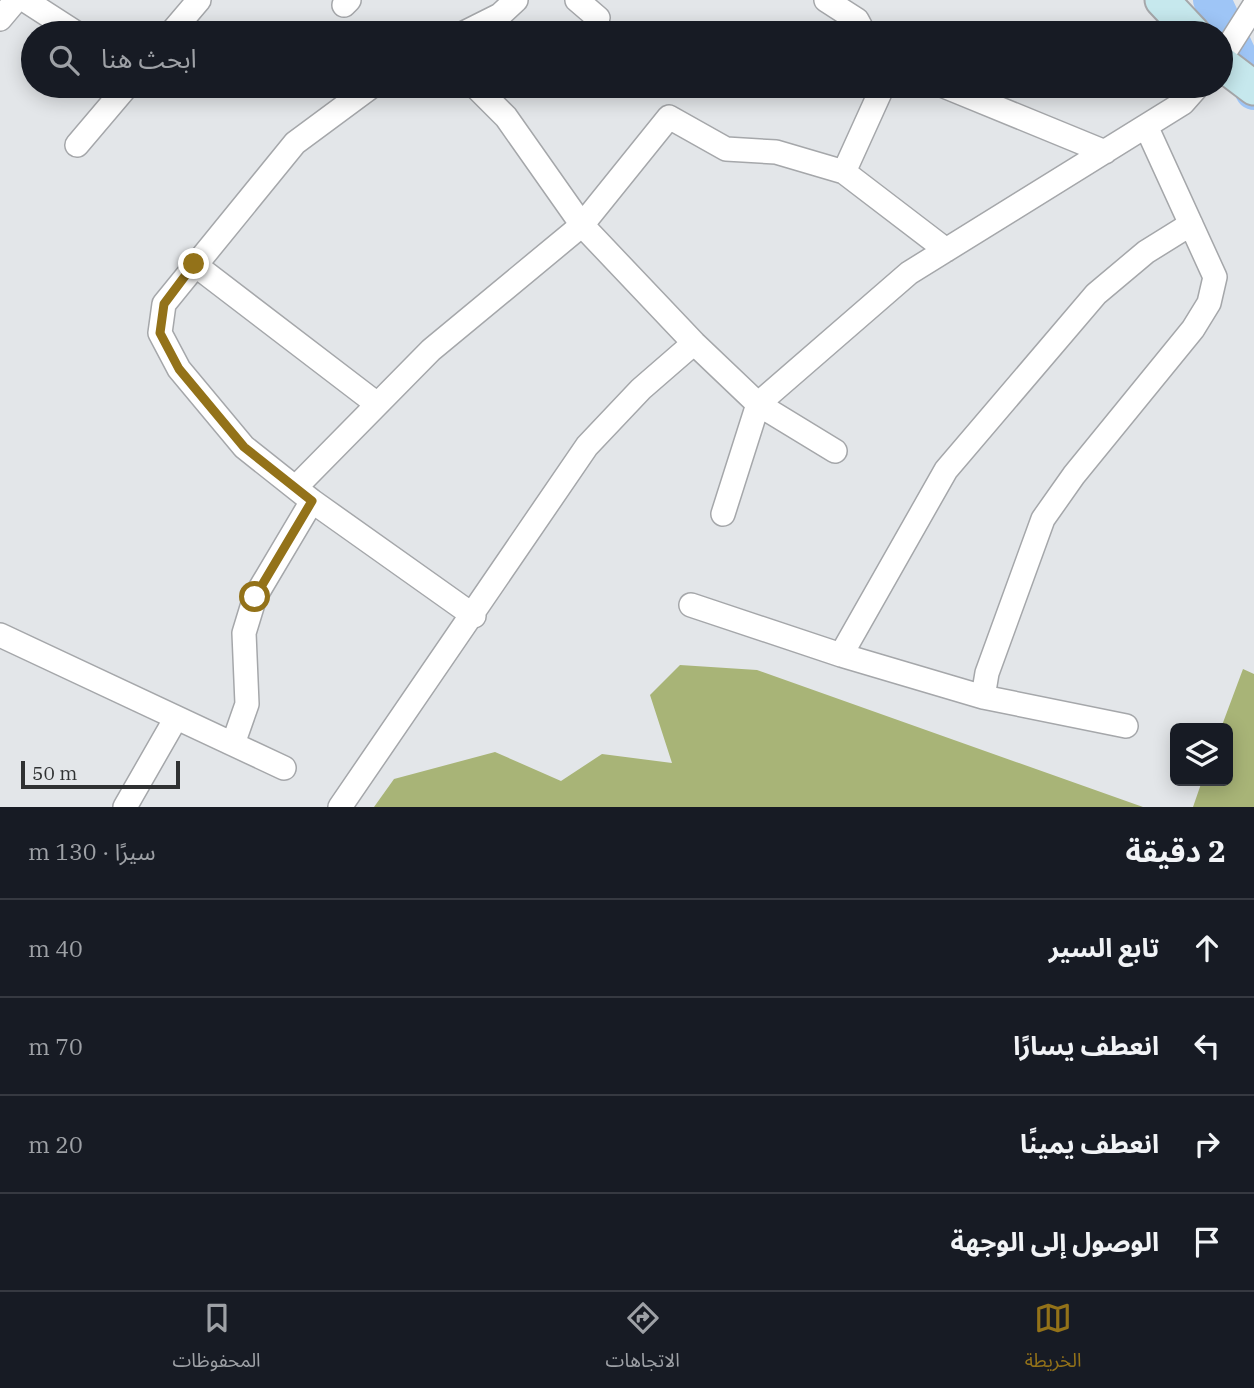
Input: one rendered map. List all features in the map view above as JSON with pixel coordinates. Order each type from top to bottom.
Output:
[{"type":"main road","points":[[1162,0],[1182,21]]},
{"type":"street","points":[[0,19],[16,0]]},
{"type":"street","points":[[25,0],[57,21]]},
{"type":"street","points":[[181,21],[199,0]]},
{"type":"street","points":[[488,21],[500,15],[516,0]]},
{"type":"street","points":[[577,0],[598,18]]},
{"type":"street","points":[[826,0],[858,21]]},
{"type":"street","points":[[1233,61],[1252,9]]},
{"type":"street","points":[[77,145],[117,98]]},
{"type":"street","points":[[356,98],[295,143],[194,264],[164,304],[160,333],[179,369],[244,447],[304,494],[474,616]]},
{"type":"street","points":[[487,98],[506,117],[582,225],[694,343],[758,404],[835,451]]},
{"type":"street","points":[[844,172],[878,98]]},
{"type":"street","points":[[973,98],[1104,152]]},
{"type":"street","points":[[723,514],[758,404],[909,273],[1187,98]]},
{"type":"street","points":[[233,744],[247,704],[244,633],[255,597],[304,494],[377,404],[431,350],[582,225],[669,117],[726,149],[776,152],[844,172],[946,250]]},
{"type":"street","points":[[983,697],[987,673],[1043,519],[1073,475],[1193,329],[1209,303],[1215,277],[1146,126]]},
{"type":"street","points":[[841,655],[946,470],[1096,294],[1146,252],[1191,224]]},
{"type":"street","points":[[194,264],[377,404]]},
{"type":"street","points":[[340,807],[474,616],[587,446],[640,389],[694,343]]},
{"type":"street","points":[[691,605],[841,655],[983,697],[1126,726]]},
{"type":"street","points":[[0,635],[284,768]]},
{"type":"street","points":[[125,807],[176,718]]},
{"type":"green space","points":[[680,665],[757,670],[1143,807],[374,807],[394,779],[495,752],[561,781],[602,754],[672,763],[650,695]]},
{"type":"green space","points":[[1243,669],[1254,674],[1254,807],[1193,807],[1200,786],[1233,786],[1233,723],[1223,723]]},
{"type":"waterway","points":[[1212,0],[1222,21]]},
{"type":"waterway","points":[[1233,46],[1254,91]]},
{"type":"route","points":[[194,264],[164,304],[160,333],[179,369],[244,447],[312,501],[255,597]]}]
